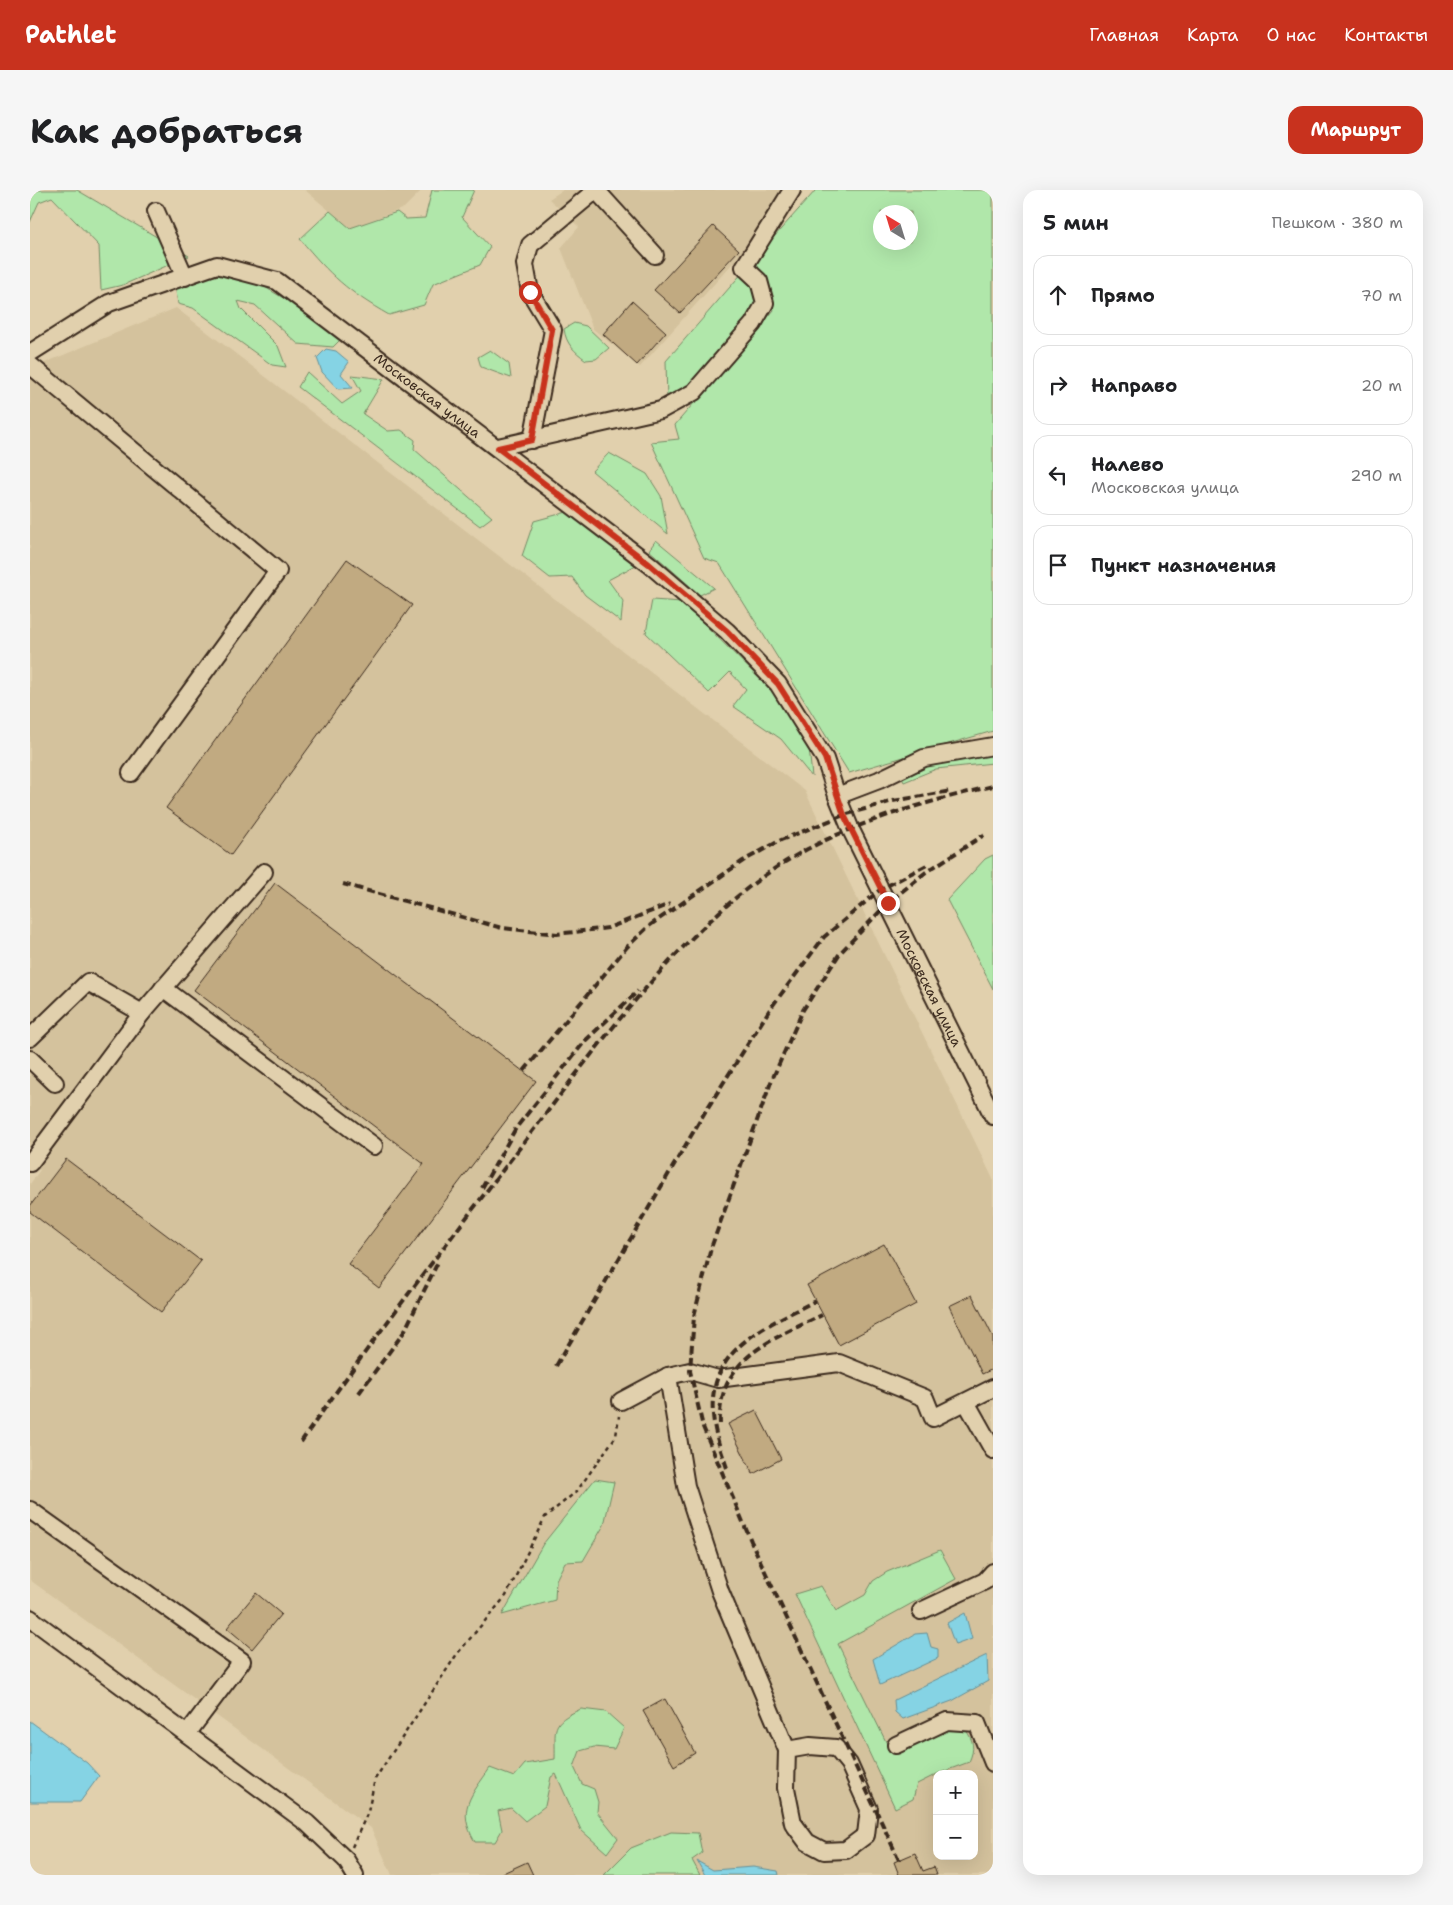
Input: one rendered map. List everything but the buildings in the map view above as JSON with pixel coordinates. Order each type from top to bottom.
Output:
[{"type":"street","points":[[532,440],[552,330],[530,292],[525,264],[530,245],[596,190],[655,255]]},
{"type":"street","points":[[498,448],[661,410],[694,392],[753,324],[765,303],[759,281],[744,267],[792,190]]},
{"type":"street","points":[[156,212],[185,277]]},
{"type":"street","name":"Московская улица","points":[[30,354],[109,304],[217,265],[277,281],[649,564],[727,631],[778,684],[825,758],[837,796],[851,830],[993,1116]]},
{"type":"street","points":[[30,365],[278,571],[131,773]]},
{"type":"street","points":[[837,796],[879,780],[924,758],[993,746]]},
{"type":"street","points":[[30,1163],[142,1013],[264,872]]},
{"type":"street","points":[[30,1038],[88,982],[142,1013]]},
{"type":"street","points":[[163,988],[374,1146]]},
{"type":"street","points":[[30,1059],[55,1083]]},
{"type":"street","points":[[621,1401],[668,1376],[690,1371],[718,1378],[839,1363],[925,1398],[933,1418],[993,1388]]},
{"type":"street","points":[[668,1376],[689,1495],[720,1591],[787,1750],[786,1788],[793,1823],[807,1842],[824,1851],[846,1850],[866,1835],[869,1809],[849,1764],[836,1748],[810,1746],[787,1750]]},
{"type":"street","points":[[966,1402],[993,1450]]},
{"type":"street","points":[[30,1510],[242,1660],[187,1734]]},
{"type":"street","points":[[921,1612],[985,1581],[993,1572]]},
{"type":"street","points":[[30,1618],[307,1823],[346,1860],[355,1875]]},
{"type":"street","points":[[896,1745],[947,1721],[977,1723],[993,1764]]},
{"type":"path","points":[[346,1860],[368,1812],[375,1779],[457,1654],[506,1596],[546,1518],[578,1491],[616,1436],[621,1401]]},
{"type":"shaded area","points":[[305,190],[422,190],[404,208],[350,228]]},
{"type":"shaded area","points":[[563,190],[798,190],[640,367],[593,329],[561,248],[579,227],[549,199]]},
{"type":"shaded area","points":[[176,308],[805,791],[993,1179],[993,1875],[392,1875],[371,1828],[30,1580],[30,1184],[40,1170],[30,1162],[30,369]]},
{"type":"green space","points":[[30,190],[77,190],[189,256],[123,285],[101,290],[99,246],[52,197],[39,202],[30,222]]},
{"type":"green space","points":[[432,190],[474,190],[462,217],[490,247],[480,265],[433,284],[424,305],[389,315],[340,282],[300,239],[330,211],[350,228],[397,212],[406,219],[425,218]]},
{"type":"green space","points":[[816,190],[993,190],[993,731],[849,773],[719,563],[704,558],[651,442],[679,439],[675,425],[774,310],[755,258]]},
{"type":"green space","points":[[743,272],[756,284],[760,301],[748,327],[694,387],[667,401],[666,361]]},
{"type":"green space","points":[[219,275],[246,276],[302,309],[340,340],[333,347],[298,344],[255,305],[238,301],[241,309],[278,346],[286,367],[272,365],[193,308],[178,304],[175,285]]},
{"type":"green space","points":[[574,323],[586,326],[609,348],[596,359],[586,360],[571,347],[565,334],[564,329]]},
{"type":"green space","points":[[490,350],[509,364],[511,378],[481,367],[478,357]]},
{"type":"green space","points":[[307,372],[342,404],[361,391],[352,375],[384,379],[363,414],[388,431],[401,430],[415,440],[414,449],[492,517],[480,526],[298,387]]},
{"type":"green space","points":[[609,453],[647,474],[661,496],[668,534],[592,471]]},
{"type":"green space","points":[[567,512],[636,565],[608,580],[623,601],[621,622],[585,595],[572,577],[550,578],[522,556],[534,521]]},
{"type":"green space","points":[[656,540],[714,588],[700,595],[649,550]]},
{"type":"green space","points":[[652,600],[682,602],[783,702],[809,747],[812,777],[781,739],[733,706],[746,689],[730,672],[709,693],[646,633]]},
{"type":"green space","points":[[993,749],[993,763],[936,769],[904,782],[900,774],[920,765]]},
{"type":"green space","points":[[993,855],[993,989],[947,900],[985,859]]},
{"type":"green space","points":[[595,1479],[614,1482],[604,1525],[583,1561],[565,1562],[556,1580],[555,1600],[502,1615],[543,1544]]},
{"type":"green space","points":[[940,1550],[956,1579],[838,1644],[892,1754],[950,1729],[965,1729],[972,1741],[973,1749],[969,1762],[948,1770],[933,1770],[933,1776],[917,1784],[913,1799],[895,1808],[795,1594],[821,1586],[836,1611],[865,1595],[873,1581],[887,1572]]},
{"type":"green space","points":[[581,1709],[606,1712],[624,1728],[614,1749],[594,1747],[580,1751],[574,1767],[582,1784],[594,1789],[598,1802],[597,1812],[618,1838],[607,1853],[581,1830],[556,1774],[551,1777],[545,1806],[525,1821],[511,1808],[498,1811],[502,1830],[495,1842],[475,1842],[469,1830],[466,1811],[472,1795],[490,1768],[514,1777],[525,1764],[555,1759],[556,1728],[564,1718]]},
{"type":"green space","points":[[671,1832],[698,1833],[702,1853],[692,1860],[700,1875],[604,1875],[631,1848]]},
{"type":"water","points":[[326,349],[336,351],[349,362],[341,374],[353,388],[338,389],[322,372],[317,358]]},
{"type":"water","points":[[965,1613],[972,1639],[955,1645],[947,1623]]},
{"type":"water","points":[[927,1633],[931,1647],[938,1649],[938,1658],[880,1685],[873,1659],[915,1634]]},
{"type":"water","points":[[987,1655],[988,1681],[952,1701],[903,1719],[895,1712],[894,1700]]},
{"type":"water","points":[[30,1721],[87,1763],[99,1776],[80,1802],[30,1802]]},
{"type":"water","points":[[697,1861],[713,1870],[753,1867],[778,1871],[779,1875],[705,1875]]},
{"type":"railway","points":[[301,1442],[384,1326],[607,1034],[696,934],[728,904],[761,878],[814,846],[872,821],[932,802],[993,786]]},
{"type":"railway","points":[[524,1071],[627,947],[649,926],[743,861],[781,840],[844,815],[893,801],[951,791]]},
{"type":"railway","points":[[899,1860],[751,1541],[703,1427],[690,1371],[694,1316],[711,1248],[771,1082],[803,1010],[840,953],[888,903],[926,872],[984,835]]},
{"type":"railway","points":[[556,1366],[705,1112],[770,1009],[824,937],[881,889],[929,864]]},
{"type":"railway","points":[[343,884],[502,928],[557,934],[608,928],[670,904]]},
{"type":"railway","points":[[482,1188],[516,1128],[585,1041],[638,991]]},
{"type":"railway","points":[[359,1393],[404,1332],[438,1262]]},
{"type":"railway","points":[[727,1468],[714,1423],[713,1398],[718,1377],[727,1360],[740,1345],[775,1321],[815,1301]]},
{"type":"railway","points":[[720,1424],[721,1401],[728,1383],[738,1367],[751,1354],[767,1343],[822,1315]]},
{"type":"route","points":[[530,292],[552,330],[532,440],[498,448],[649,564],[727,631],[778,684],[825,758],[844,815],[888,903]]}]
